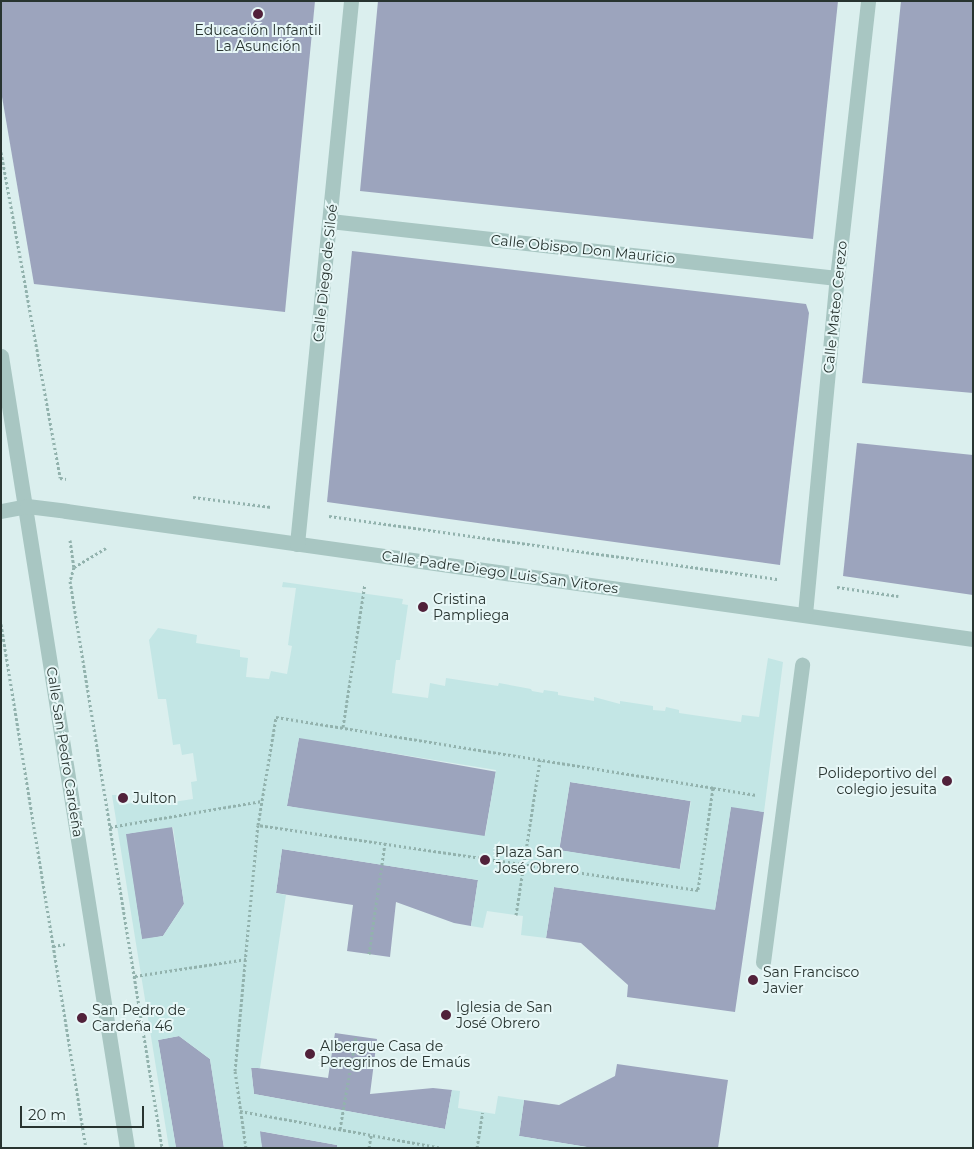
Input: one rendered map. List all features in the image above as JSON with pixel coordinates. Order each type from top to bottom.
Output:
[{"type":"street","name":"Calle Diego de Siloé","points":[[297,544],[351,1]]},
{"type":"street","name":"Calle Mateo Cerezo","points":[[805,614],[837,278],[868,1]]},
{"type":"street","name":"Calle Obispo Don Mauricio","points":[[330,220],[837,278]]},
{"type":"street","name":"Calle San Pedro Cardeña","points":[[1,356],[27,506],[128,1148]]},
{"type":"street","name":"Calle Padre Diego Luis San Vitores","points":[[1,510],[27,506],[973,639]]},
{"type":"street","points":[[762,962],[802,665]]},
{"type":"path","points":[[1,152],[60,478],[69,479]]},
{"type":"path","points":[[183,495],[808,583]]},
{"type":"path","points":[[114,549],[104,548],[74,567],[70,582],[162,1148]]},
{"type":"path","points":[[356,582],[375,585]]},
{"type":"path","points":[[343,727],[365,584]]},
{"type":"path","points":[[830,586],[899,596]]},
{"type":"path","points":[[1,624],[86,1148]]},
{"type":"path","points":[[246,1148],[235,1071],[247,959],[258,824],[276,717],[758,795],[759,786]]},
{"type":"path","points":[[516,915],[540,760]]},
{"type":"path","points":[[258,824],[698,890],[714,788]]},
{"type":"path","points":[[110,827],[262,801]]},
{"type":"path","points":[[369,954],[385,843]]},
{"type":"path","points":[[134,976],[247,959]]},
{"type":"path","points":[[340,1129],[356,1036]]},
{"type":"path","points":[[240,1111],[441,1148]]},
{"type":"path","points":[[477,1148],[483,1112]]},
{"type":"path","points":[[369,1148],[371,1135]]},
{"type":"shaded area","points":[[1,1],[315,1],[285,312],[34,284],[1,91]]},
{"type":"shaded area","points":[[378,1],[838,1],[813,239],[360,191]]},
{"type":"shaded area","points":[[901,1],[973,1],[973,393],[862,383]]},
{"type":"shaded area","points":[[352,251],[806,304],[809,313],[780,565],[327,502]]},
{"type":"shaded area","points":[[857,443],[973,455],[973,595],[843,576]]},
{"type":"shaded area","name":"Plaza San José Obrero","points":[[283,582],[403,599],[402,604],[408,605],[400,660],[396,660],[392,693],[428,698],[430,683],[445,686],[446,678],[498,686],[499,683],[543,693],[544,690],[558,692],[558,695],[594,701],[594,697],[620,704],[620,701],[653,706],[653,710],[665,711],[666,707],[679,710],[679,713],[741,722],[742,715],[759,717],[768,658],[783,662],[764,812],[731,807],[715,910],[554,887],[546,938],[521,935],[523,916],[487,911],[483,928],[471,926],[478,880],[282,849],[276,893],[286,895],[260,1068],[251,1068],[254,1094],[445,1129],[452,1090],[460,1091],[458,1108],[495,1114],[498,1096],[524,1100],[519,1136],[593,1148],[337,1148],[337,1145],[260,1131],[262,1148],[224,1148],[210,1059],[179,1036],[158,1040],[176,1148],[169,1148],[112,795],[117,795],[119,805],[172,797],[173,802],[193,799],[191,782],[197,781],[193,753],[182,755],[180,744],[173,745],[166,699],[158,699],[149,640],[158,628],[197,635],[196,643],[240,650],[240,657],[248,658],[246,677],[269,679],[271,671],[287,674],[292,646],[288,645],[296,588],[282,587]],"holes":[[[299,738],[496,770],[485,836],[287,806]],[[570,782],[691,801],[680,869],[559,850]],[[173,827],[184,904],[163,936],[142,939],[126,834]]]},
{"type":"shaded area","points":[[299,737],[496,772],[484,841],[287,806]]},
{"type":"shaded area","points":[[570,782],[690,801],[680,869],[559,850]]},
{"type":"shaded area","points":[[731,806],[764,812],[735,1012],[627,997],[628,985],[581,943],[546,938],[554,887],[715,909]]},
{"type":"shaded area","points":[[172,826],[184,904],[163,936],[142,940],[125,834]]},
{"type":"shaded area","points":[[282,849],[478,880],[471,926],[454,923],[396,902],[390,957],[347,951],[353,905],[276,893]]},
{"type":"shaded area","points":[[335,1033],[377,1039],[370,1094],[433,1088],[452,1090],[445,1129],[254,1094],[251,1067],[328,1078]]},
{"type":"shaded area","points":[[179,1036],[210,1059],[224,1148],[176,1148],[158,1040]]},
{"type":"shaded area","points":[[617,1064],[728,1080],[718,1148],[593,1148],[519,1136],[524,1100],[559,1105],[615,1076]]},
{"type":"shaded area","points":[[259,1131],[337,1145],[337,1148],[262,1148]]},
{"type":"place","name":"Educación Infantil La Asunción","points":[[258,14]]},
{"type":"place","name":"Cristina Pampliega","points":[[423,607]]},
{"type":"place","name":"Polideportivo del colegio jesuita","points":[[947,781]]},
{"type":"place","name":"Julton","points":[[123,798]]},
{"type":"place","name":"Plaza San José Obrero","points":[[485,860]]},
{"type":"place","name":"San Francisco Javier","points":[[753,980]]},
{"type":"place","name":"Iglesia de San José Obrero","points":[[446,1015]]},
{"type":"place","name":"San Pedro de Cardeña 46","points":[[82,1018]]},
{"type":"place","name":"Albergue Casa de Peregrinos de Emaús","points":[[310,1054]]}]
